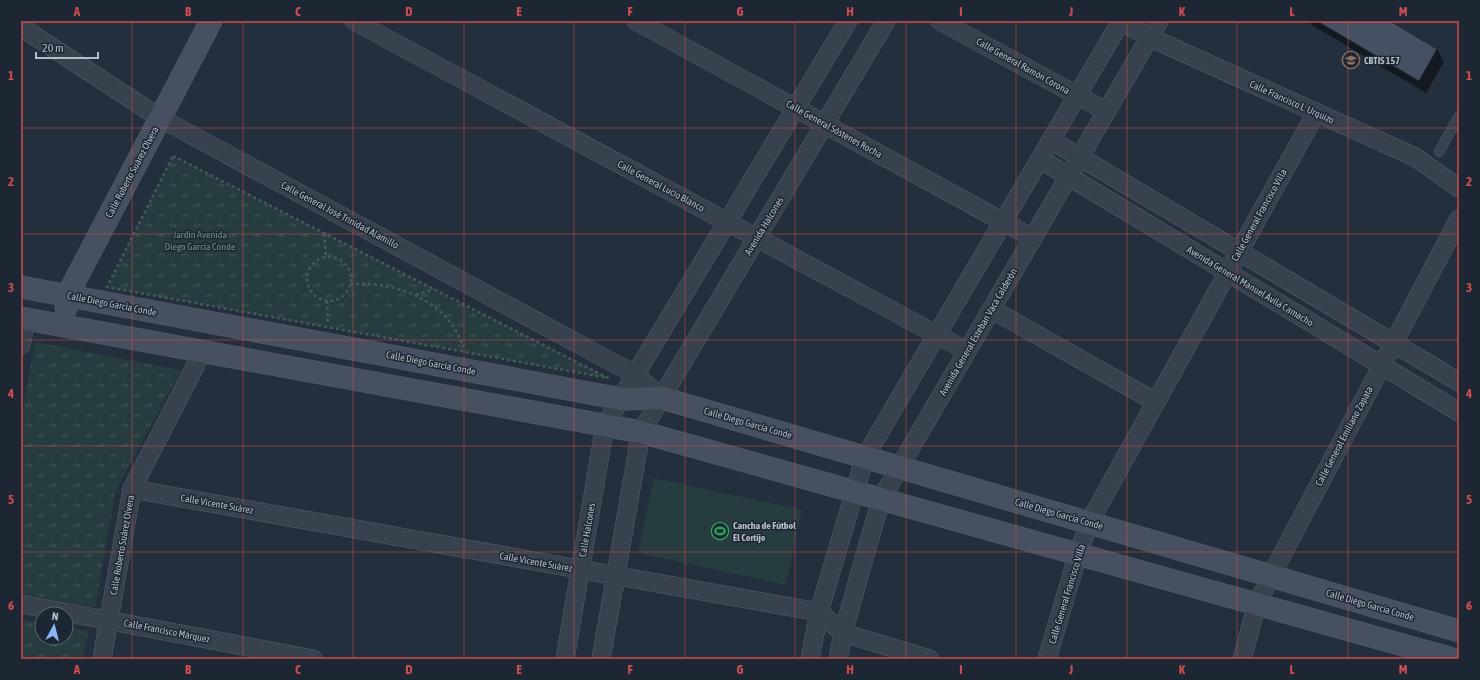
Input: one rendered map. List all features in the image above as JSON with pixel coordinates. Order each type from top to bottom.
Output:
[{"type":"street","name":"Calle Roberto Suárez Olvera","points":[[63,325],[67,296],[211,21]]},
{"type":"street","name":"Calle General Lucio Blanco","points":[[354,21],[967,351]]},
{"type":"street","name":"Calle General Sóstenes Rocha","points":[[636,21],[1033,238]]},
{"type":"street","points":[[605,425],[848,21]]},
{"type":"street","name":"Avenida Halcones","points":[[641,432],[886,21]]},
{"type":"street","name":"Calle General Ramón Corona","points":[[940,21],[1106,111]]},
{"type":"street","name":"Avenida General Esteban Vaca Calderón","points":[[838,659],[842,633],[882,499],[899,467],[1159,21]]},
{"type":"street","points":[[810,659],[819,612],[864,457],[1121,22]]},
{"type":"street","name":"Calle Francisco L. Urquizo","points":[[1121,22],[1150,37],[1415,157],[1459,188]]},
{"type":"street","name":"Calle General José Trinidad Alamillo","points":[[21,27],[160,118],[636,374],[662,398]]},
{"type":"street","name":"Calle General Francisco Villa","points":[[1047,659],[1078,554],[1090,523],[1316,113]]},
{"type":"street","points":[[1051,140],[1459,382]]},
{"type":"street","name":"Avenida General Manuel Ávila Camacho","points":[[1040,160],[1459,412]]},
{"type":"street","name":"Calle General Emiliano Zapata","points":[[1242,659],[1257,604],[1381,365],[1459,219]]},
{"type":"street","name":"Calle Diego García Conde","points":[[21,287],[621,399],[662,398],[1459,631]]},
{"type":"street","points":[[991,309],[1156,402]]},
{"type":"street","points":[[21,345],[23,318],[641,432],[1453,659]]},
{"type":"street","name":"Calle Roberto Suárez Olvera","points":[[102,659],[132,489],[203,351]]},
{"type":"street","name":"Calle Halcones","points":[[565,659],[605,425]]},
{"type":"street","points":[[601,659],[641,432]]},
{"type":"street","name":"Calle Vicente Suárez","points":[[132,489],[819,612]]},
{"type":"street","name":"Calle Francisco Márquez","points":[[21,604],[313,659]]},
{"type":"street","points":[[819,612],[842,633],[930,659]]},
{"type":"lane","points":[[1438,152],[1459,116]]},
{"type":"path","points":[[173,156],[434,289],[608,378],[107,286],[173,156]]},
{"type":"path","points":[[324,233],[326,258]]},
{"type":"path","points":[[326,258],[336,259],[346,266],[349,272],[350,284],[347,292],[341,297],[327,301],[313,295],[307,282],[307,274],[310,267],[315,262],[326,258]]},
{"type":"path","points":[[350,284],[361,283],[387,286],[416,295],[446,317],[457,334],[464,352]]},
{"type":"path","points":[[416,295],[434,289]]},
{"type":"path","points":[[327,301],[328,327]]},
{"type":"green space","name":"Jardín Avenida Diego García Conde","points":[[173,156],[608,378],[107,287]]},
{"type":"green space","points":[[35,342],[181,370],[116,490],[95,607],[21,593],[21,422]]},
{"type":"green space","name":"Cancha de Fútbol El Cortijo","points":[[654,478],[802,510],[786,585],[638,553]]},
{"type":"green space","points":[[21,620],[34,622],[34,646],[74,646],[74,628],[88,631],[83,659],[21,659]]},
{"type":"building","points":[[1317,21],[1390,21],[1437,49],[1419,81]]},
{"type":"place","name":"CBTIS 157","points":[[1351,60]]},
{"type":"place","name":"Cancha de Fútbol El Cortijo","points":[[720,531]]}]
